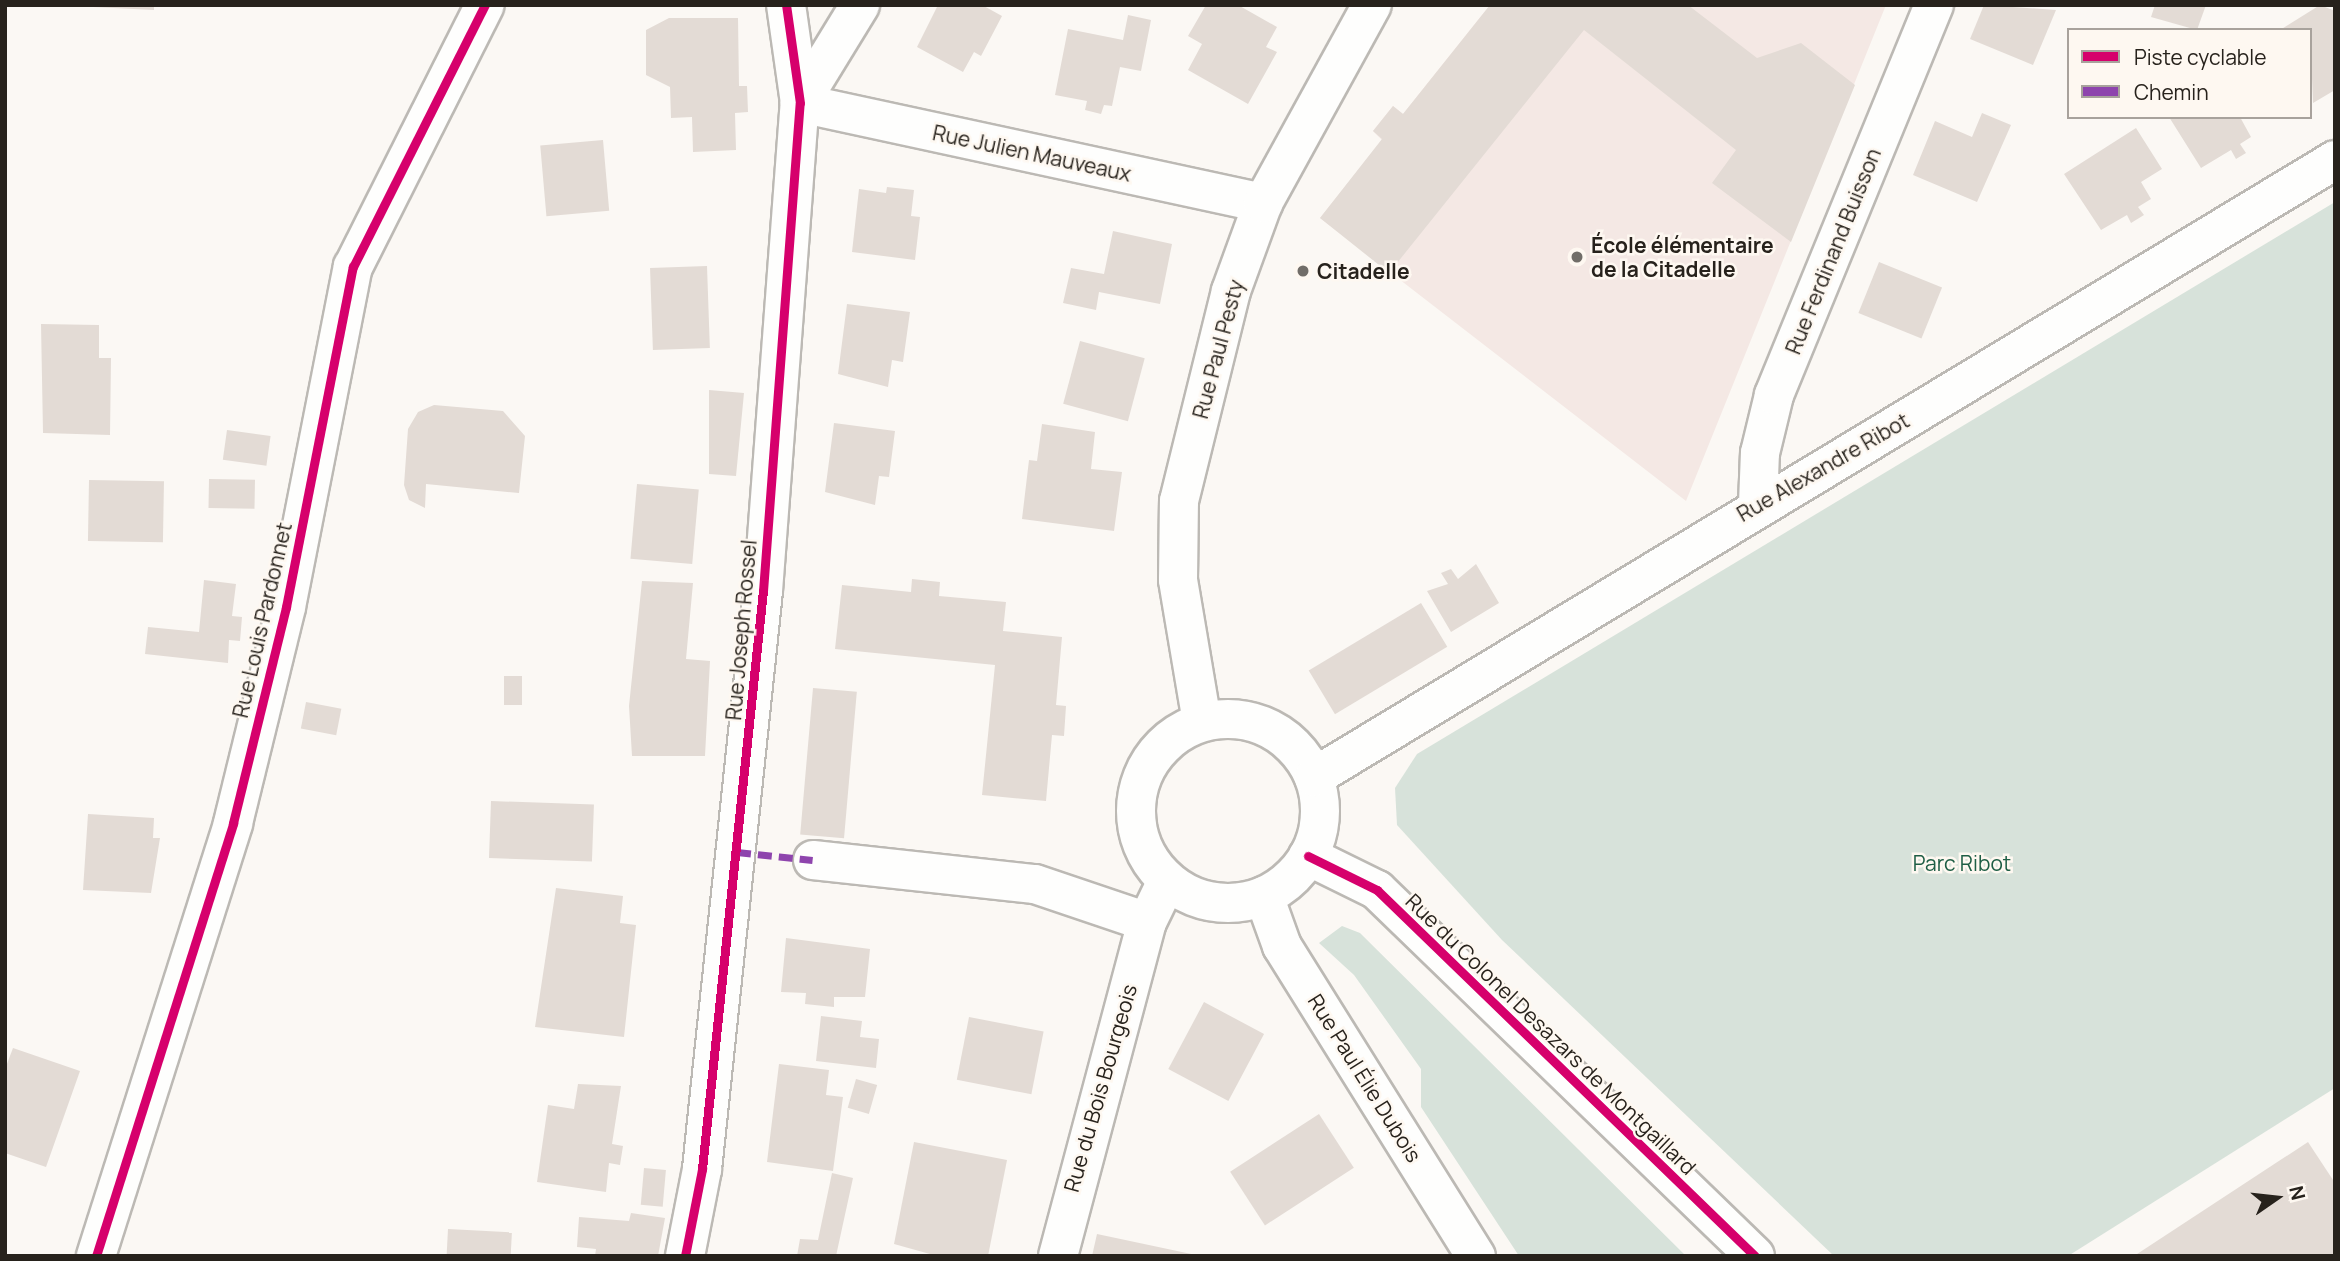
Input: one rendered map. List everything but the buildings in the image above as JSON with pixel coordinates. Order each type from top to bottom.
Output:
[{"type":"street","name":"Rue Louis Pardonnet","points":[[96,1256],[233,823],[285,607],[353,267],[485,5]]},
{"type":"street","name":"Rue Joseph Rossel","points":[[685,1256],[702,1169],[739,838],[800,103],[786,5]]},
{"type":"street","points":[[800,103],[860,5]]},
{"type":"street","name":"Rue Paul Pesty","points":[[1202,722],[1178,580],[1180,501],[1231,291],[1263,203],[1373,5]]},
{"type":"street","name":"Rue Ferdinand Buisson","points":[[1758,504],[1760,453],[1774,395],[1934,5]]},
{"type":"street","name":"Rue Julien Mauveaux","points":[[800,103],[1263,203]]},
{"type":"street","name":"Rue Alexandre Ribot","points":[[1314,777],[1758,504],[2335,160]]},
{"type":"street","points":[[1229,718],[1264,726],[1300,753],[1314,777],[1320,804],[1308,856],[1264,896],[1213,902],[1167,881],[1138,832],[1142,777],[1177,733],[1202,722],[1229,718]]},
{"type":"street","name":"Rue du Colonel Desazars de Montgaillard","points":[[1308,856],[1377,890],[1755,1256]]},
{"type":"street","points":[[813,860],[1035,884],[1147,922]]},
{"type":"street","name":"Rue du Bois Bourgeois","points":[[1058,1256],[1147,922],[1167,881]]},
{"type":"street","name":"Rue Paul Élie Dubois","points":[[1264,896],[1282,946],[1476,1256]]},
{"type":"shaded area","name":"École élémentaire de la Citadelle","points":[[1490,5],[1886,5],[1686,501],[1320,218],[1382,140],[1373,131],[1393,106],[1403,114]]},
{"type":"green space","name":"Parc Ribot","points":[[2335,202],[2335,1088],[2068,1256],[1834,1256],[1502,940],[1397,825],[1395,788],[1417,754]]},
{"type":"green space","points":[[1342,926],[1360,933],[1686,1256],[1519,1256],[1421,1107],[1421,1069],[1354,975],[1319,943]]},
{"type":"marked path","points":[[737,852],[813,860]]},
{"type":"cycle path","points":[[96,1256],[233,823],[286,607],[353,267],[485,5]]},
{"type":"cycle path","points":[[685,1256],[702,1169],[763,591],[800,103],[786,5]]},
{"type":"cycle path","points":[[1308,856],[1377,890],[1755,1256]]},
{"type":"place","name":"École élémentaire de la Citadelle","points":[[1577,257]]},
{"type":"place","name":"Citadelle","points":[[1303,271]]}]
